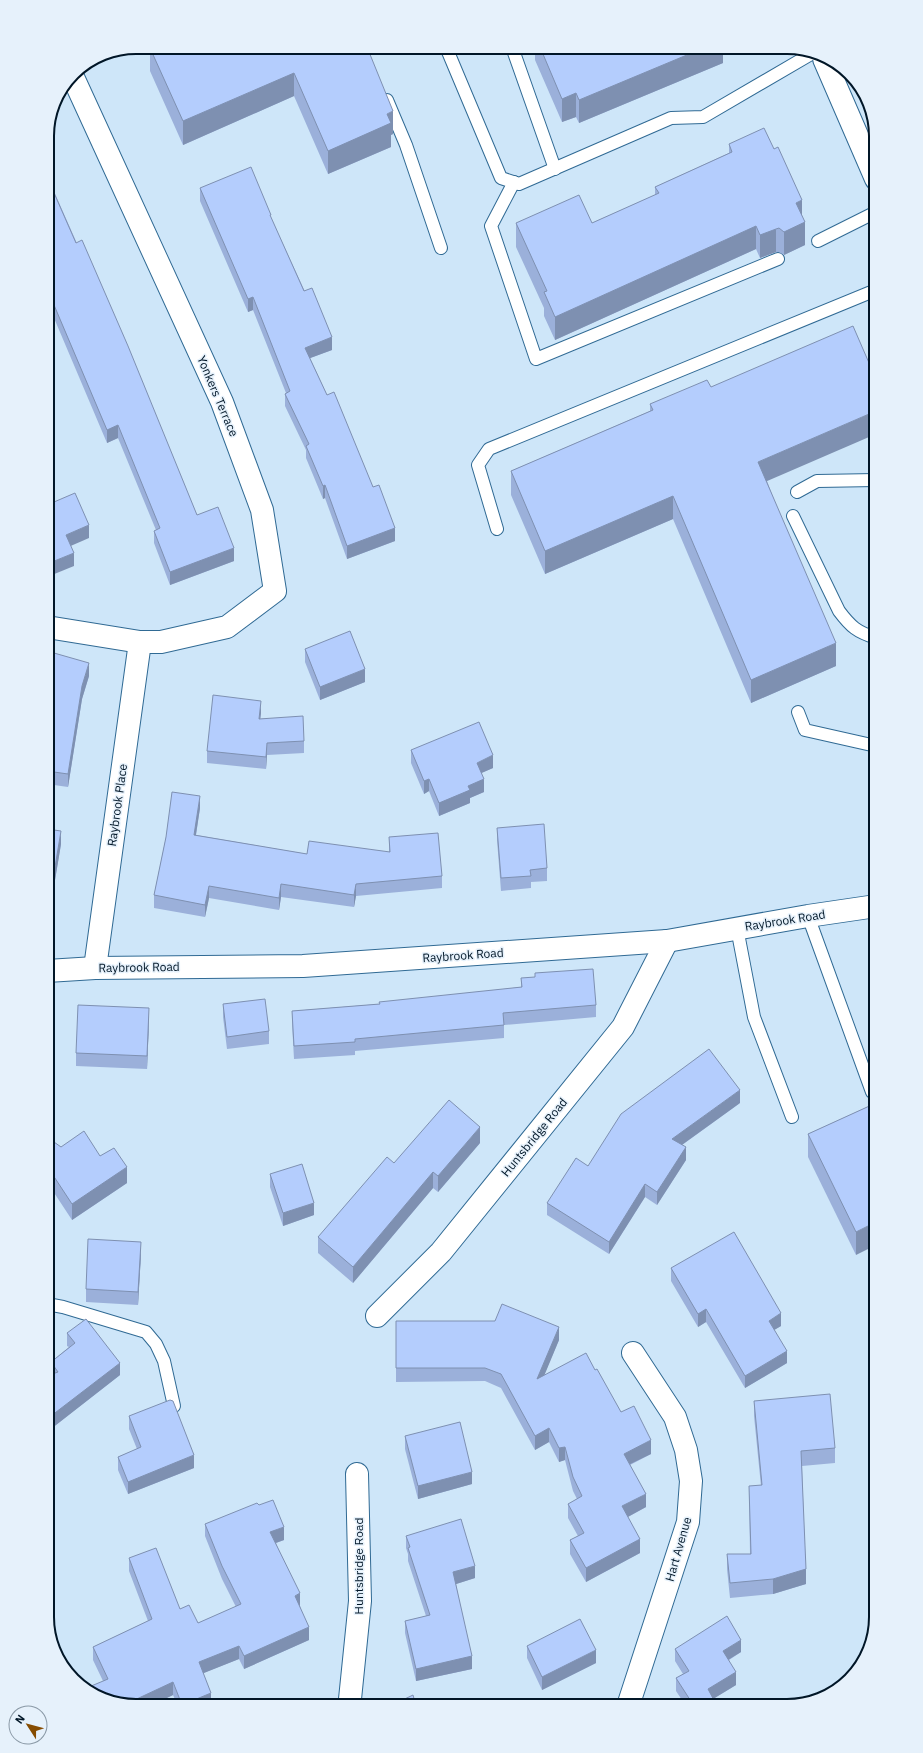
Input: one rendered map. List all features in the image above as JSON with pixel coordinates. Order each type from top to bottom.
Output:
[{"type":"street","points":[[826,64],[869,163]]},
{"type":"street","name":"Yonkers Terrace","points":[[75,81],[222,402],[262,510],[275,591],[227,627],[162,642],[140,642]]},
{"type":"street","points":[[54,628],[140,642]]},
{"type":"street","name":"Raybrook Place","points":[[95,968],[140,642]]},
{"type":"street","name":"Raybrook Road","points":[[54,971],[95,968],[303,966],[667,941],[808,916],[869,907]]},
{"type":"street","name":"Huntsbridge Road","points":[[377,1316],[441,1252],[623,1027],[667,941]]},
{"type":"street","name":"Hart Avenue","points":[[630,1699],[688,1522],[691,1481],[686,1450],[674,1417],[633,1353]]},
{"type":"street","name":"Huntsbridge Road","points":[[345,1699],[360,1601],[357,1474]]},
{"type":"lane","points":[[449,54],[501,178],[519,184],[671,118],[703,117],[807,57]]},
{"type":"lane","points":[[514,54],[555,169]]},
{"type":"lane","points":[[383,89],[406,145],[441,248]]},
{"type":"lane","points":[[514,182],[491,226],[536,359],[778,259]]},
{"type":"lane","points":[[818,241],[869,216]]},
{"type":"lane","points":[[497,529],[478,465],[489,449],[869,293]]},
{"type":"lane","points":[[797,492],[817,481],[869,480]]},
{"type":"lane","points":[[793,516],[839,611],[848,624],[861,634],[869,636]]},
{"type":"lane","points":[[798,712],[805,730],[869,744]]},
{"type":"lane","points":[[808,916],[869,1084]]},
{"type":"lane","points":[[737,928],[754,1017],[792,1117]]},
{"type":"lane","points":[[54,1305],[146,1332],[156,1344],[164,1361],[174,1406]]},
{"type":"building","points":[[153,54],[370,54],[393,111],[387,114],[391,123],[328,151],[294,73],[183,121]]},
{"type":"building","points":[[543,54],[689,54],[579,100],[576,93],[562,99]]},
{"type":"building","points":[[764,128],[774,149],[778,147],[802,200],[796,203],[805,222],[784,232],[779,228],[760,235],[756,226],[555,317],[544,292],[547,291],[516,223],[579,195],[592,223],[659,193],[655,187],[732,152],[729,144]]},
{"type":"building","points":[[251,167],[270,215],[304,291],[312,288],[332,337],[305,348],[327,395],[334,392],[373,487],[379,485],[395,528],[347,546],[325,485],[323,486],[306,446],[309,444],[285,394],[290,391],[253,297],[248,299],[200,188]]},
{"type":"building","points":[[54,193],[76,243],[82,240],[128,346],[197,515],[218,507],[234,548],[170,572],[154,531],[160,528],[118,425],[107,430],[54,305]]},
{"type":"building","points":[[853,326],[869,363],[869,414],[758,462],[836,643],[751,680],[673,496],[545,551],[511,471],[653,410],[650,404],[707,380],[711,387]]},
{"type":"building","points":[[75,493],[89,525],[66,535],[74,553],[54,561],[54,502]]},
{"type":"building","points":[[350,631],[365,669],[320,687],[305,649]]},
{"type":"building","points":[[54,653],[89,663],[82,686],[68,774],[54,772]]},
{"type":"building","points":[[213,695],[261,701],[259,719],[303,716],[304,741],[267,743],[266,757],[207,751]]},
{"type":"building","points":[[479,722],[493,755],[477,763],[484,779],[468,786],[470,790],[439,803],[429,779],[424,781],[411,750]]},
{"type":"building","points":[[172,792],[200,796],[194,835],[307,854],[309,841],[390,852],[389,837],[438,833],[442,876],[356,884],[354,895],[281,884],[279,898],[209,886],[205,905],[154,895],[166,837]]},
{"type":"building","points":[[544,824],[547,868],[530,870],[531,876],[501,878],[497,828]]},
{"type":"building","points":[[54,830],[61,831],[54,873]]},
{"type":"building","points":[[593,969],[596,1005],[503,1013],[504,1025],[355,1039],[355,1042],[294,1046],[292,1011],[380,1004],[379,1002],[522,987],[521,978],[535,977],[535,973]]},
{"type":"building","points":[[265,999],[269,1031],[227,1037],[223,1004]]},
{"type":"building","points":[[78,1005],[149,1008],[147,1056],[76,1053]]},
{"type":"building","points":[[709,1049],[740,1090],[672,1139],[686,1147],[657,1192],[645,1184],[609,1242],[547,1203],[576,1158],[588,1166],[621,1114]]},
{"type":"building","points":[[449,1100],[480,1127],[438,1176],[433,1172],[353,1267],[318,1237],[387,1157],[394,1163]]},
{"type":"building","points":[[869,1106],[869,1226],[856,1232],[808,1134]]},
{"type":"building","points":[[84,1131],[100,1156],[114,1148],[127,1167],[72,1204],[54,1177],[54,1142],[61,1147]]},
{"type":"building","points":[[302,1164],[314,1203],[283,1213],[270,1174]]},
{"type":"building","points":[[734,1232],[781,1313],[769,1321],[787,1351],[745,1376],[706,1309],[698,1314],[671,1268]]},
{"type":"building","points":[[88,1239],[141,1242],[138,1292],[86,1289]]},
{"type":"building","points":[[502,1304],[559,1327],[537,1379],[586,1353],[595,1370],[597,1369],[621,1412],[634,1406],[651,1440],[624,1454],[646,1494],[622,1506],[640,1539],[586,1568],[570,1540],[584,1533],[568,1504],[582,1496],[573,1477],[565,1447],[559,1448],[549,1428],[535,1436],[501,1374],[485,1368],[396,1368],[396,1321],[495,1321]]},
{"type":"building","points":[[86,1319],[120,1363],[54,1414],[54,1373],[58,1372],[54,1366],[54,1360],[75,1343],[67,1333]]},
{"type":"building","points":[[830,1394],[835,1448],[801,1451],[806,1569],[773,1579],[730,1583],[727,1554],[751,1554],[749,1486],[762,1485],[754,1401]]},
{"type":"building","points":[[170,1400],[173,1401],[194,1455],[128,1482],[118,1457],[141,1447],[129,1416]]},
{"type":"building","points":[[460,1422],[472,1472],[418,1486],[405,1436]]},
{"type":"building","points":[[273,1500],[284,1527],[270,1532],[300,1593],[295,1596],[309,1627],[244,1656],[239,1646],[199,1662],[211,1693],[196,1699],[180,1699],[173,1682],[137,1699],[114,1696],[104,1693],[92,1686],[108,1679],[93,1647],[152,1619],[129,1558],[156,1548],[180,1609],[189,1605],[198,1623],[241,1604],[222,1566],[205,1524],[257,1503],[259,1505]]},
{"type":"building","points":[[461,1519],[475,1566],[453,1572],[472,1656],[416,1669],[405,1621],[430,1615],[408,1548],[410,1547],[406,1536]]},
{"type":"building","points":[[727,1616],[741,1640],[723,1651],[736,1672],[708,1689],[713,1699],[690,1699],[676,1678],[689,1671],[675,1649]]},
{"type":"building","points":[[580,1619],[596,1650],[542,1677],[527,1646]]},
{"type":"building","points":[[413,1695],[414,1699],[405,1699]]}]
